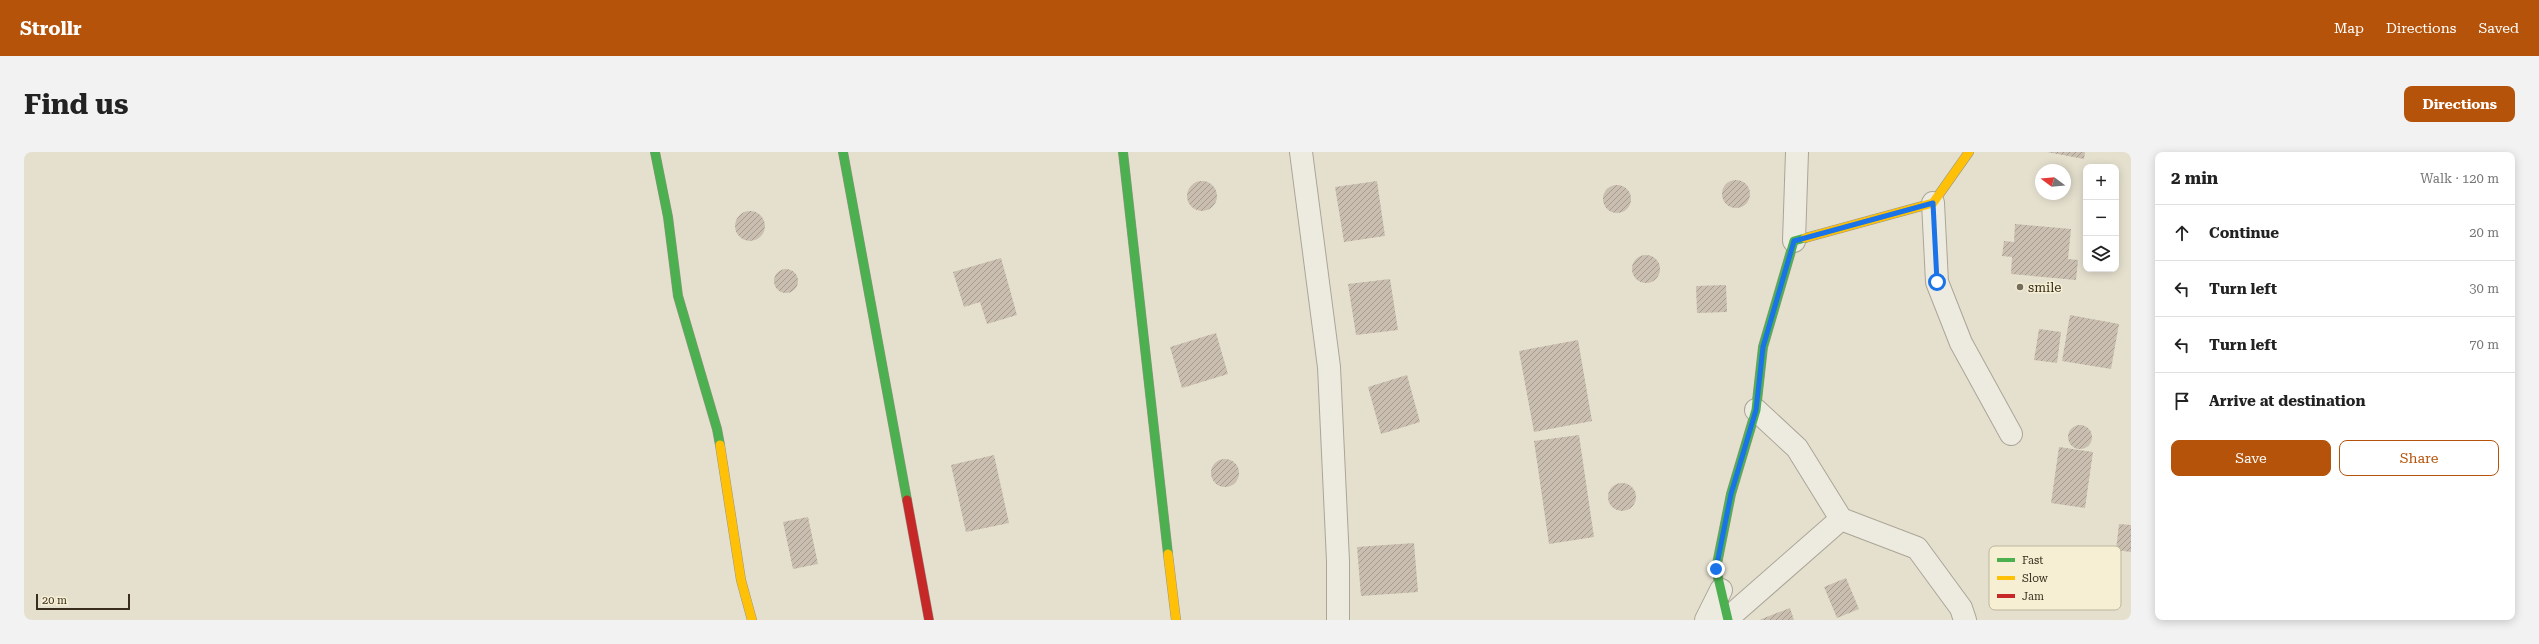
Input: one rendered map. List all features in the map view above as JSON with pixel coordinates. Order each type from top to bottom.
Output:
[{"type":"street","points":[[655,152],[668,217],[678,296],[717,429],[741,580],[752,620]]},
{"type":"street","points":[[844,152],[930,620]]},
{"type":"street","points":[[1123,152],[1176,620]]},
{"type":"street","points":[[1301,152],[1329,367],[1338,561],[1338,620]]},
{"type":"street","points":[[1798,152],[1794,241],[1763,347],[1756,410],[1731,494],[1716,569],[1728,619],[1841,519]]},
{"type":"street","points":[[1794,241],[1933,203],[1970,152]]},
{"type":"street","points":[[1933,203],[1937,282],[1961,342],[2011,434]]},
{"type":"street","points":[[1756,410],[1797,448],[1841,519],[1917,548],[1961,608],[1965,620]]},
{"type":"street","points":[[1706,620],[1721,590]]},
{"type":"building","points":[[2047,152],[2085,152],[2084,159]]},
{"type":"building","points":[[1736,180],[1746,184],[1750,194],[1746,204],[1736,208],[1726,204],[1722,194],[1726,184]]},
{"type":"building","points":[[1202,181],[1213,185],[1217,196],[1213,207],[1202,211],[1191,207],[1187,196],[1191,185]]},
{"type":"building","points":[[1377,181],[1385,236],[1344,242],[1335,187]]},
{"type":"building","points":[[1617,185],[1627,189],[1631,199],[1627,209],[1617,213],[1607,209],[1603,199],[1607,189]]},
{"type":"building","points":[[750,211],[761,215],[765,226],[761,237],[750,241],[739,237],[735,226],[739,215]]},
{"type":"building","points":[[2015,224],[2071,229],[2068,259],[2078,260],[2076,280],[2011,274],[2012,257],[2002,256],[2004,241],[2014,242]]},
{"type":"building","points":[[1646,255],[1656,259],[1660,269],[1656,279],[1646,283],[1636,279],[1632,269],[1636,259]]},
{"type":"building","points":[[1001,258],[1017,315],[987,324],[980,302],[964,307],[953,272]]},
{"type":"building","points":[[786,269],[795,272],[798,281],[795,290],[786,293],[777,290],[774,281],[777,272]]},
{"type":"building","points":[[1390,279],[1398,330],[1356,335],[1348,284]]},
{"type":"building","points":[[1726,285],[1727,312],[1697,313],[1696,286]]},
{"type":"building","points":[[2070,315],[2119,324],[2111,369],[2062,361]]},
{"type":"building","points":[[2039,329],[2061,332],[2057,363],[2034,360]]},
{"type":"building","points":[[1216,333],[1228,374],[1182,388],[1170,347]]},
{"type":"building","points":[[1578,340],[1592,421],[1534,432],[1519,351]]},
{"type":"building","points":[[1407,375],[1420,422],[1381,434],[1368,387]]},
{"type":"building","points":[[2080,425],[2088,429],[2092,437],[2088,445],[2080,449],[2072,445],[2068,437],[2072,429]]},
{"type":"building","points":[[1579,435],[1594,537],[1549,544],[1534,441]]},
{"type":"building","points":[[2059,447],[2093,452],[2085,508],[2051,503]]},
{"type":"building","points":[[994,455],[1009,523],[966,532],[951,465]]},
{"type":"building","points":[[1225,459],[1235,463],[1239,473],[1235,483],[1225,487],[1215,483],[1211,473],[1215,463]]},
{"type":"building","points":[[1622,483],[1632,487],[1636,497],[1632,507],[1622,511],[1612,507],[1608,497],[1612,487]]},
{"type":"building","points":[[808,517],[818,564],[793,569],[783,522]]},
{"type":"building","points":[[2119,524],[2131,525],[2131,552],[2121,551],[2121,546],[2116,546]]},
{"type":"building","points":[[1414,543],[1418,592],[1361,596],[1357,547]]},
{"type":"building","points":[[1846,578],[1859,609],[1837,618],[1824,587]]},
{"type":"building","points":[[1790,608],[1794,620],[1759,620]]},
{"type":"traffic: fast","points":[[655,152],[668,217],[678,296],[717,429],[720,445]]},
{"type":"traffic: fast","points":[[843,152],[907,500]]},
{"type":"traffic: fast","points":[[1123,152],[1168,554]]},
{"type":"traffic: fast","points":[[1728,620],[1716,569],[1731,494],[1756,410],[1763,347],[1794,241],[1805,238]]},
{"type":"traffic: slow","points":[[1805,238],[1933,203],[1969,152]]},
{"type":"traffic: slow","points":[[720,445],[741,580],[752,620]]},
{"type":"traffic: slow","points":[[1168,554],[1176,620]]},
{"type":"traffic: jam","points":[[907,500],[929,620]]},
{"type":"place","name":"smile","points":[[2020,287]]},
{"type":"route","points":[[1716,569],[1731,494],[1756,410],[1763,347],[1794,241],[1933,203],[1937,282]]}]
